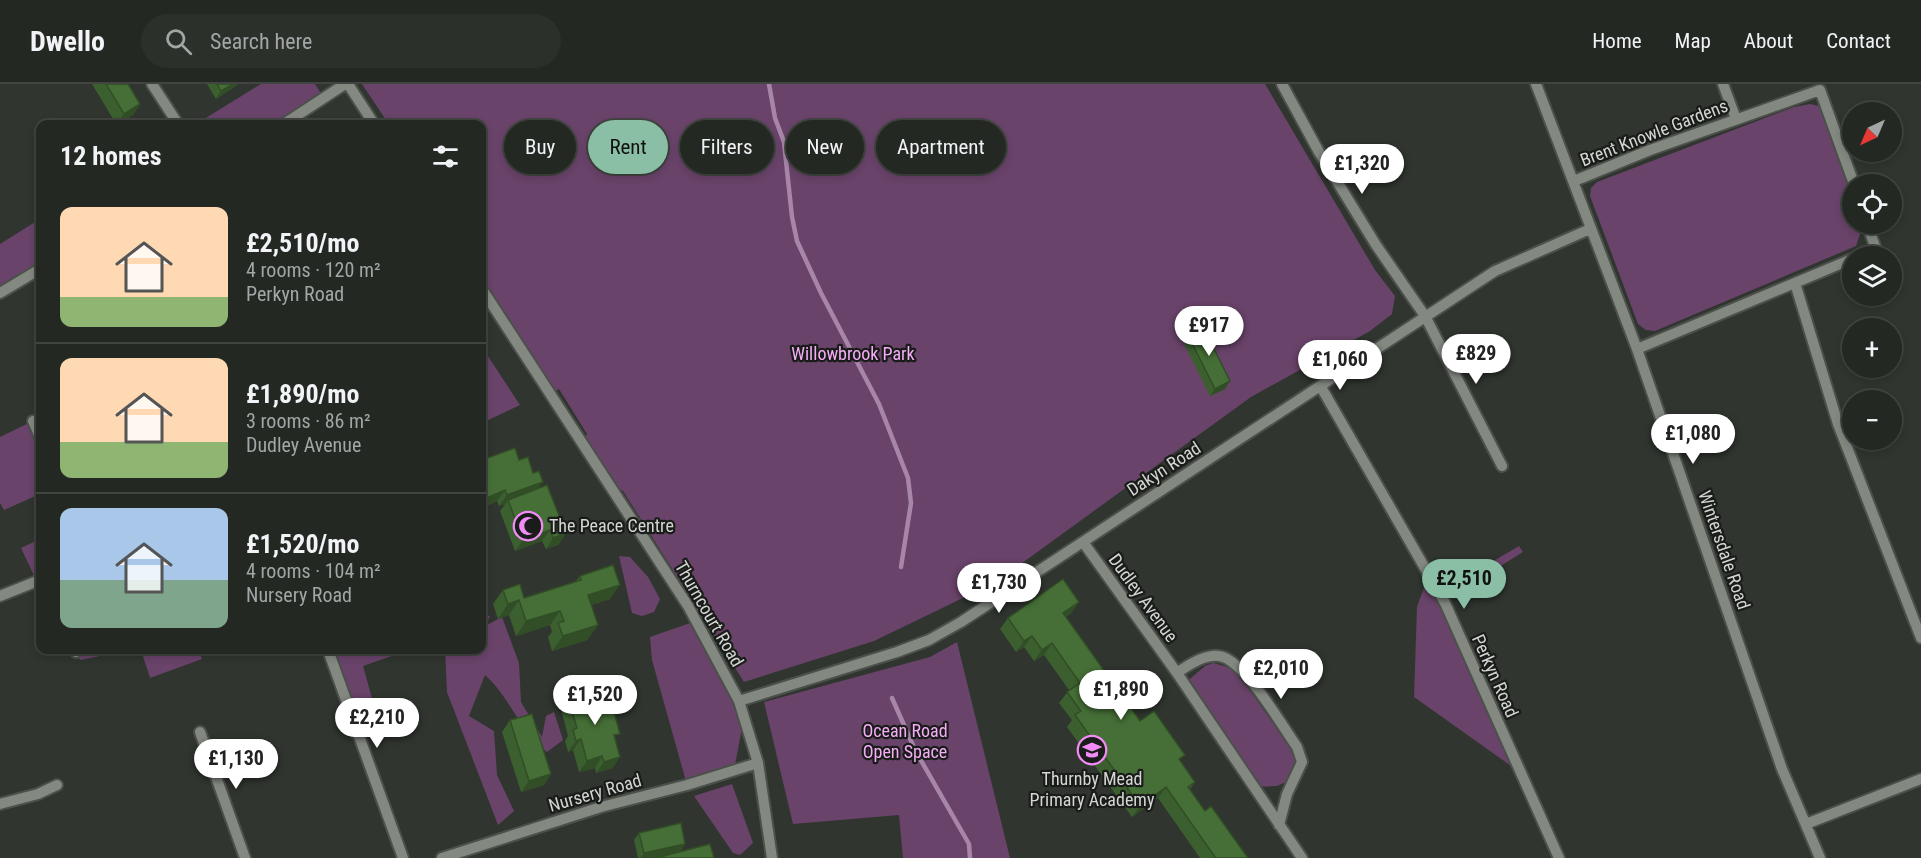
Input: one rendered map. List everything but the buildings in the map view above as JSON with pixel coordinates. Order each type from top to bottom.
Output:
[{"type":"street","points":[[152,84],[175,120]]},
{"type":"street","points":[[290,120],[347,84],[371,120]]},
{"type":"street","points":[[1282,84],[1319,152],[1376,246],[1425,316],[1502,466]]},
{"type":"street","name":"Wintersdale Road","points":[[1536,84],[1637,349],[1782,769],[1820,858]]},
{"type":"street","points":[[1723,84],[1736,119]]},
{"type":"street","name":"Brent Knowle Gardens","points":[[1574,181],[1736,119],[1820,90],[1850,174]]},
{"type":"street","name":"Dakyn Road","points":[[739,701],[929,640],[961,622],[1495,271],[1590,229]]},
{"type":"street","points":[[1637,349],[1842,263]]},
{"type":"street","points":[[0,293],[36,271]]},
{"type":"street","points":[[1795,283],[1838,424],[1921,638]]},
{"type":"street","name":"Thurncourt Road","points":[[486,295],[688,606],[739,701],[758,763],[772,858]]},
{"type":"street","name":"Perkyn Road","points":[[1321,387],[1445,603],[1558,858]]},
{"type":"street","points":[[33,421],[36,428]]},
{"type":"street","name":"Dudley Avenue","points":[[1083,542],[1177,673],[1302,858]]},
{"type":"street","points":[[0,596],[36,582]]},
{"type":"street","points":[[329,654],[403,858]]},
{"type":"street","points":[[1177,673],[1193,662],[1219,656],[1236,663],[1297,747],[1302,762],[1287,794],[1279,825]]},
{"type":"street","points":[[356,733],[395,721]]},
{"type":"street","points":[[200,732],[245,858]]},
{"type":"street","name":"Nursery Road","points":[[442,858],[601,807],[687,785],[758,763]]},
{"type":"street","points":[[1806,824],[1921,779]]},
{"type":"street","points":[[0,804],[38,794],[57,785]]},
{"type":"green space","points":[[261,84],[315,84],[324,98],[288,120],[202,120]]},
{"type":"green space","name":"Willowbrook Park","points":[[362,84],[1265,84],[1375,270],[1395,296],[1392,314],[1370,331],[1251,397],[996,582],[874,641],[744,682],[623,491],[612,487],[585,437],[587,434],[559,389],[555,392],[486,286],[486,120],[386,120]]},
{"type":"green space","points":[[1810,104],[1819,106],[1824,114],[1844,174],[1842,234],[1860,234],[1856,246],[1842,246],[1842,252],[1655,331],[1646,330],[1638,324],[1590,196],[1591,188],[1597,182],[1794,107]]},
{"type":"green space","points":[[36,222],[36,270],[0,292],[0,244]]},
{"type":"green space","points":[[486,353],[520,405],[486,421]]},
{"type":"green space","points":[[33,421],[36,428],[36,496],[4,510],[0,503],[0,437]]},
{"type":"green space","points":[[36,541],[36,580],[21,548]]},
{"type":"green space","points":[[1519,546],[1523,552],[1444,601],[1439,593]]},
{"type":"green space","points":[[619,556],[630,557],[648,577],[660,599],[654,612],[642,616],[632,613]]},
{"type":"green space","points":[[1427,579],[1521,773],[1414,697],[1417,607]]},
{"type":"green space","points":[[502,617],[519,663],[521,702],[542,737],[546,716],[554,712],[563,740],[547,752],[529,735],[494,684],[485,675],[469,716],[494,731],[497,775],[514,811],[498,825],[447,692],[445,654],[486,654],[486,625]]},
{"type":"green space","points":[[693,622],[744,718],[734,770],[687,785],[652,660],[650,637]]},
{"type":"green space","name":"Ocean Road Open Space","points":[[957,642],[1010,858],[903,858],[899,815],[793,824],[764,702],[930,657]]},
{"type":"green space","points":[[77,654],[110,654],[80,660]]},
{"type":"green space","points":[[142,654],[200,654],[202,659],[150,678]]},
{"type":"green space","points":[[329,654],[398,654],[363,666],[377,716],[352,722]]},
{"type":"green space","points":[[1213,663],[1235,669],[1293,752],[1295,762],[1286,782],[1277,786],[1256,787],[1184,684],[1205,666]]},
{"type":"green space","points":[[732,784],[753,843],[740,855],[733,853],[694,796]]},
{"type":"waterway","points":[[769,84],[775,118],[784,142],[792,217],[797,241],[821,293],[879,404],[908,478],[911,503],[901,567]]},
{"type":"waterway","points":[[892,698],[915,750],[969,844],[970,858]]},
{"type":"place","name":"The Peace Centre","points":[[528,526]]},
{"type":"place","name":"Thurnby Mead Primary Academy","points":[[1092,750]]}]
